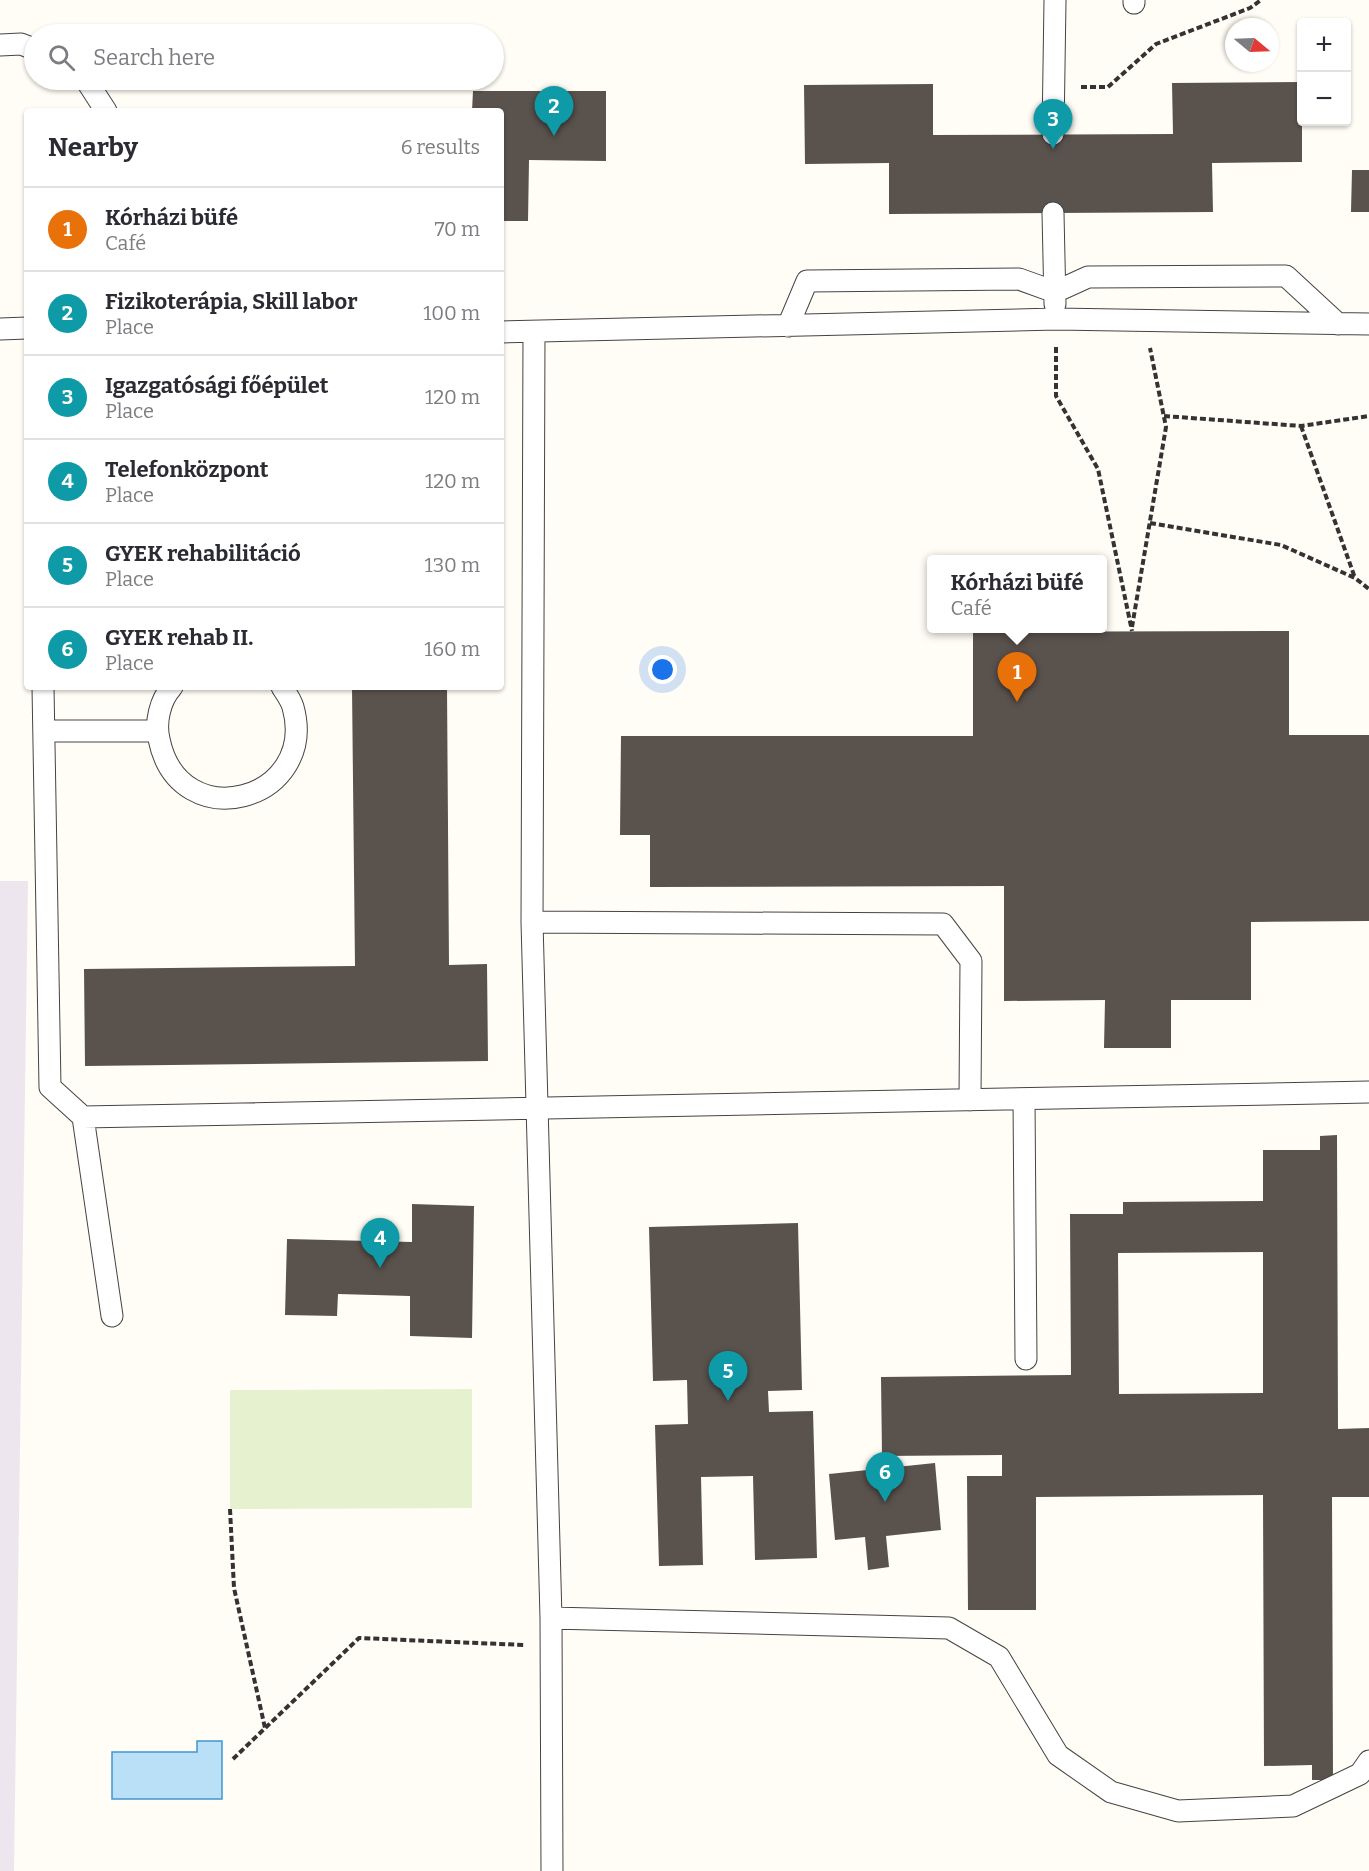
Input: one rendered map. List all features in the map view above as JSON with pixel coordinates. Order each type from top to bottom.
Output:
[{"type":"lane","points":[[1053,134],[1055,0]]},
{"type":"lane","points":[[0,45],[24,45]]},
{"type":"lane","points":[[92,90],[104,108]]},
{"type":"lane","points":[[1053,213],[1056,319]]},
{"type":"lane","points":[[788,326],[807,281],[1019,279],[1055,292],[1088,276],[1286,276],[1338,324]]},
{"type":"lane","points":[[504,333],[1056,319],[1369,324]]},
{"type":"lane","points":[[0,329],[24,328]]},
{"type":"lane","points":[[534,333],[532,922],[551,1618],[552,1871]]},
{"type":"lane","points":[[43,690],[50,1087],[83,1116],[112,1316]]},
{"type":"lane","points":[[170,690],[160,710],[157,732],[162,755],[175,776],[187,786],[194,791],[217,798],[241,797],[264,788],[281,772],[292,751],[296,727],[292,705],[284,690]]},
{"type":"lane","points":[[44,731],[157,732]]},
{"type":"lane","points":[[532,922],[943,924],[971,961],[970,1100]]},
{"type":"lane","points":[[83,1116],[1369,1092]]},
{"type":"lane","points":[[1024,1099],[1026,1359]]},
{"type":"lane","points":[[551,1618],[949,1628],[999,1657],[1058,1755],[1111,1792],[1178,1812],[1293,1806],[1360,1774],[1369,1761]]},
{"type":"path","points":[[1072,87],[1108,87],[1156,44],[1250,8],[1261,0]]},
{"type":"path","points":[[1056,319],[1056,396],[1098,469],[1131,632],[1166,427],[1145,321]]},
{"type":"path","points":[[1164,416],[1301,426],[1369,416]]},
{"type":"path","points":[[1301,426],[1355,578]]},
{"type":"path","points":[[1150,523],[1281,545],[1355,578],[1369,589]]},
{"type":"path","points":[[230,1509],[234,1588],[265,1728]]},
{"type":"path","points":[[233,1760],[359,1638],[551,1647]]},
{"type":"shaded area","points":[[0,881],[28,881],[14,1871],[0,1871]]},
{"type":"green space","points":[[472,1389],[472,1508],[230,1509],[230,1390]]},
{"type":"water","points":[[197,1741],[222,1741],[222,1799],[112,1799],[112,1752],[197,1752]]},
{"type":"building","points":[[1297,82],[1297,126],[1302,126],[1302,162],[1212,163],[1213,212],[889,214],[889,163],[805,164],[804,85],[933,84],[933,135],[1173,134],[1172,83]]},
{"type":"building","points":[[473,91],[606,91],[606,161],[529,160],[528,221],[504,221],[504,108],[472,108]]},
{"type":"building","points":[[1352,170],[1369,170],[1369,212],[1351,212]]},
{"type":"building","points":[[1289,631],[1289,735],[1369,735],[1369,921],[1251,922],[1251,1000],[1171,1000],[1171,1048],[1104,1048],[1105,1000],[1004,1001],[1004,886],[650,887],[650,835],[620,835],[621,736],[973,736],[973,633]]},
{"type":"building","points":[[352,690],[447,690],[449,965],[487,964],[488,1061],[85,1066],[84,969],[355,966]]},
{"type":"building","points":[[1337,1135],[1338,1429],[1369,1428],[1369,1497],[1332,1497],[1333,1780],[1312,1780],[1312,1765],[1264,1766],[1263,1495],[1036,1497],[1036,1610],[968,1610],[967,1476],[1002,1476],[1002,1455],[882,1456],[881,1377],[1071,1375],[1070,1214],[1123,1214],[1123,1202],[1263,1201],[1263,1150],[1320,1150],[1320,1136]],"holes":[[[1263,1252],[1263,1393],[1119,1394],[1118,1253]]]},
{"type":"building","points":[[412,1204],[474,1206],[472,1338],[410,1336],[410,1296],[338,1294],[337,1316],[285,1315],[287,1239],[412,1242]]},
{"type":"building","points":[[798,1223],[802,1390],[768,1391],[769,1412],[813,1411],[817,1558],[755,1560],[753,1476],[701,1477],[703,1565],[659,1566],[655,1425],[688,1424],[687,1380],[653,1381],[649,1227]]},
{"type":"building","points":[[935,1463],[941,1530],[886,1536],[889,1567],[868,1570],[865,1537],[835,1540],[829,1474]]},
{"type":"place","name":"Fizikoterápia, Skill labor","points":[[554,136]]},
{"type":"place","name":"Igazgatósági főépület","points":[[1053,149]]},
{"type":"place","name":"Kórházi büfé","points":[[1017,702]]},
{"type":"place","name":"Telefonközpont","points":[[380,1268]]},
{"type":"place","name":"GYEK rehabilitáció","points":[[728,1401]]},
{"type":"place","name":"GYEK rehab II.","points":[[885,1502]]}]
